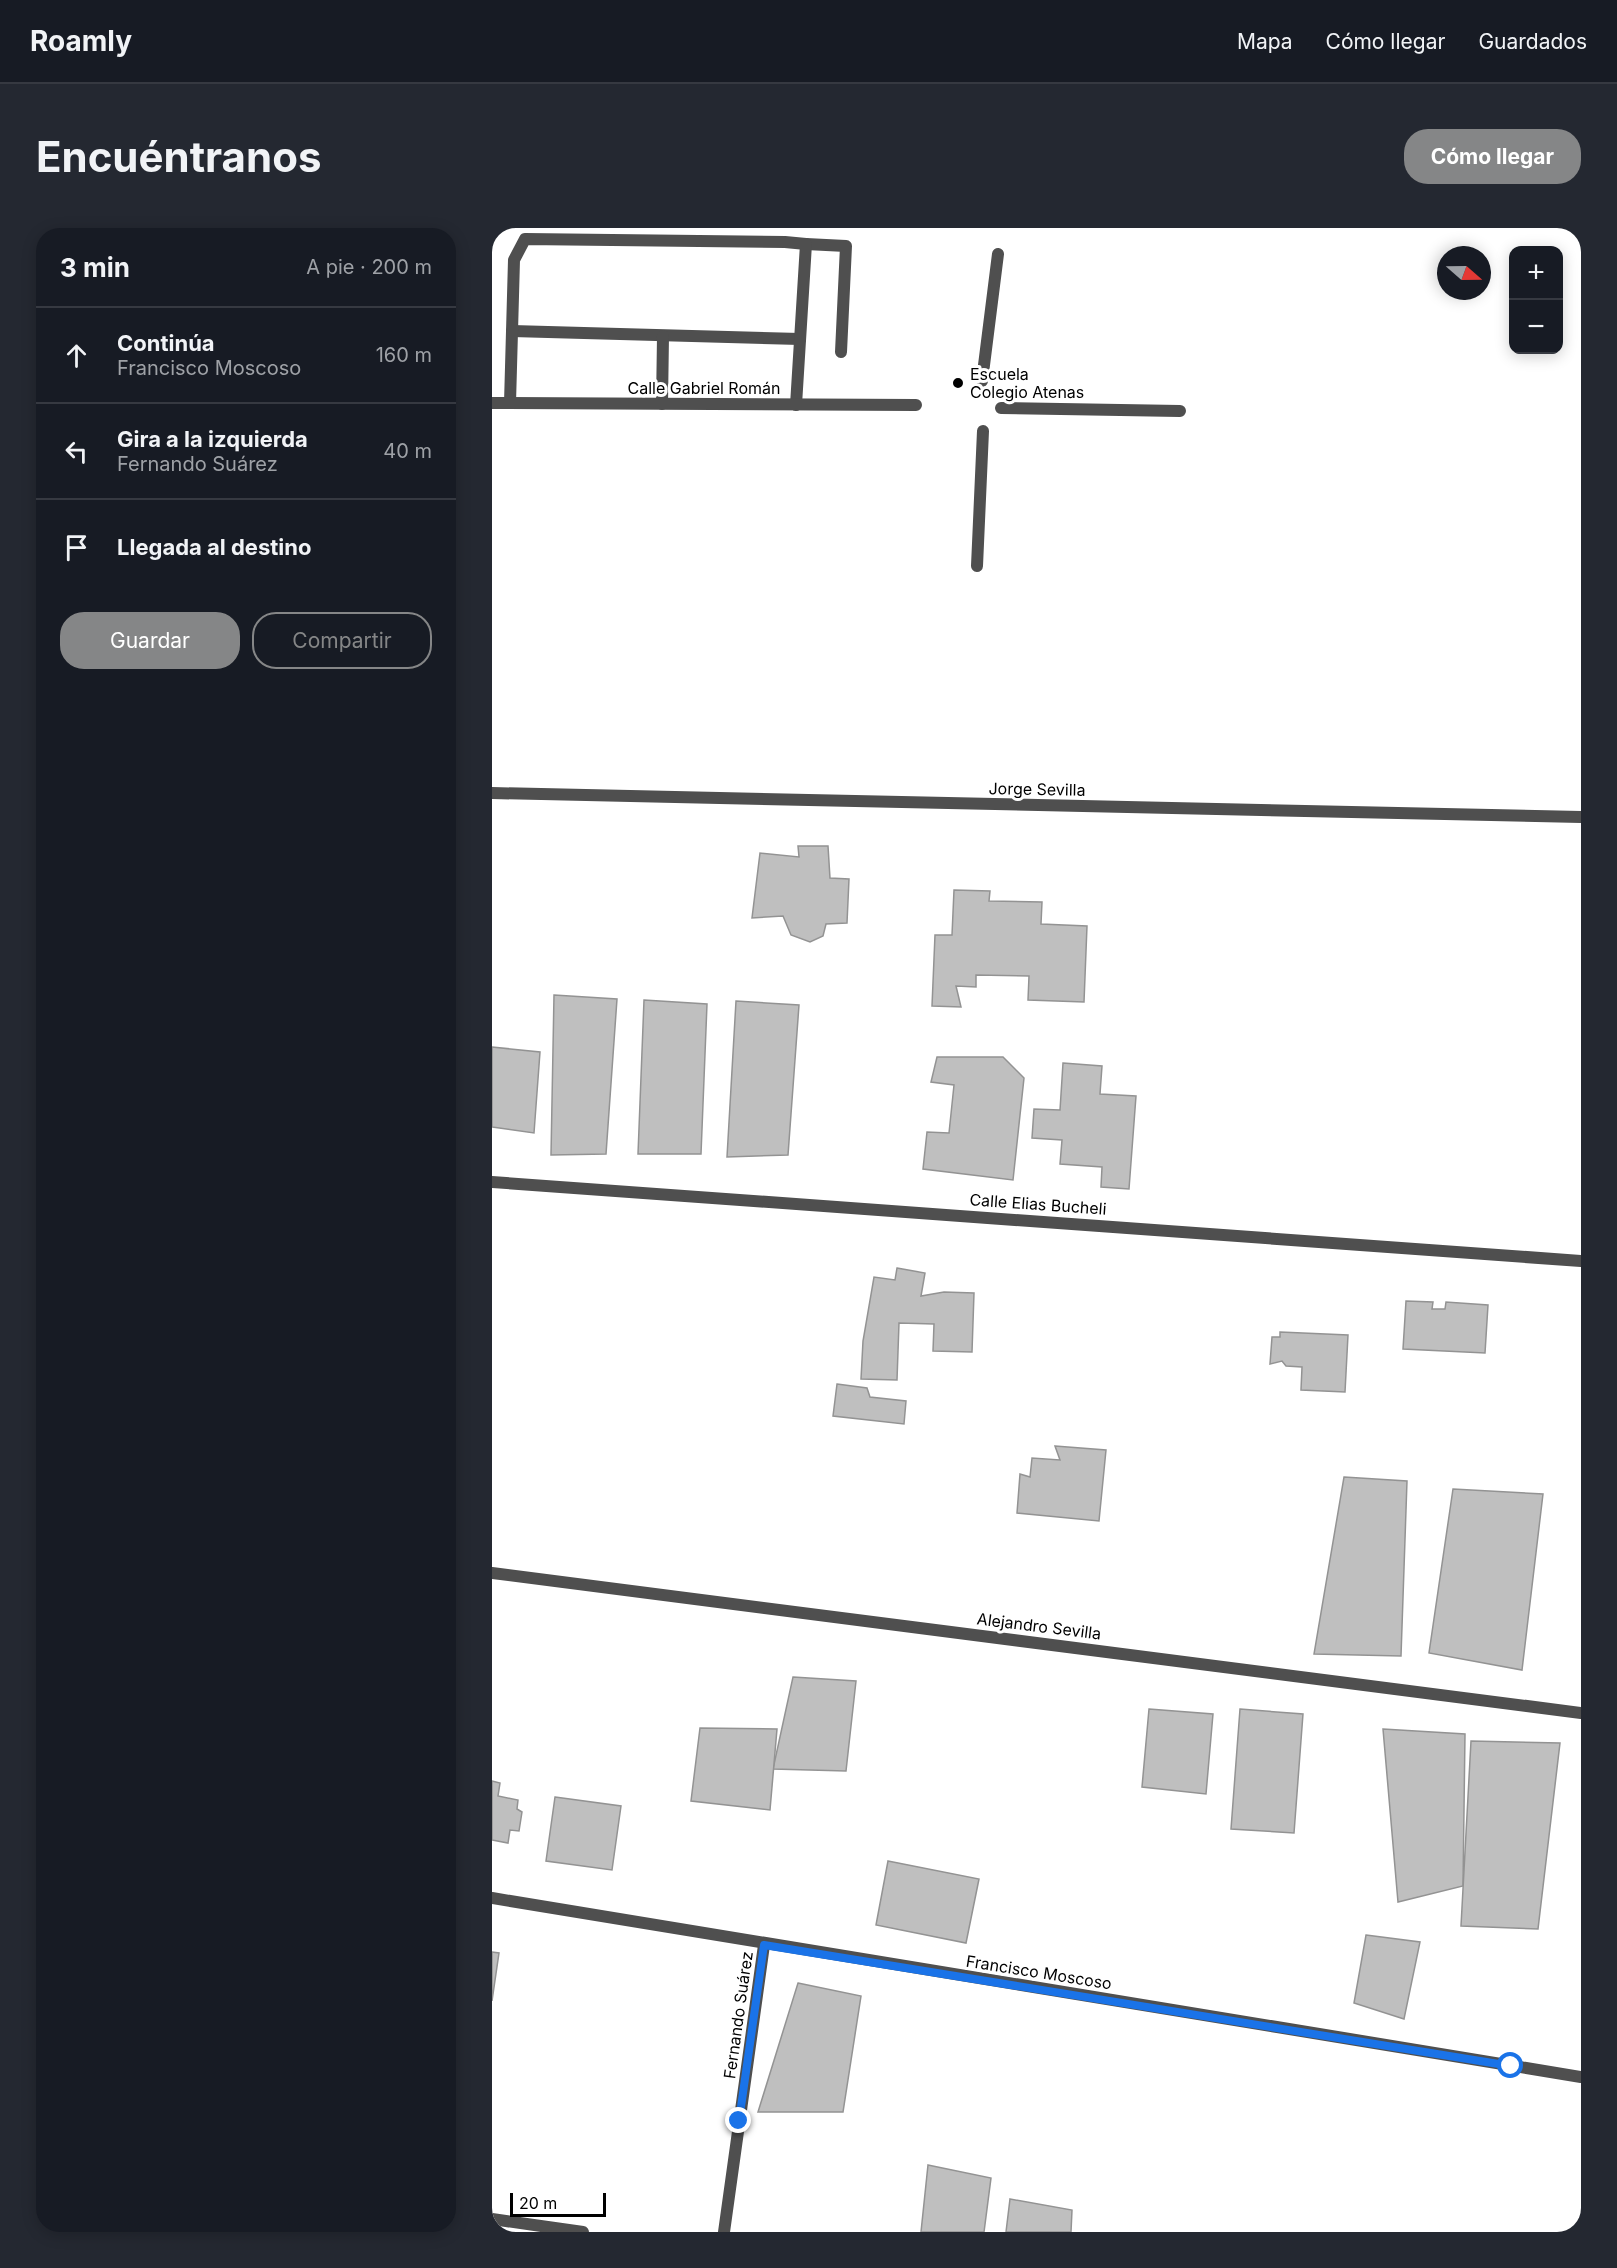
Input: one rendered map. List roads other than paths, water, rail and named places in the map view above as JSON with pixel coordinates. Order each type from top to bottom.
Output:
[{"type":"street","points":[[510,403],[514,260],[525,239],[785,242],[846,246],[841,352]]},
{"type":"street","points":[[796,405],[806,244]]},
{"type":"street","points":[[982,381],[998,254]]},
{"type":"street","points":[[512,331],[800,339]]},
{"type":"street","points":[[662,404],[663,336]]},
{"type":"street","name":"Calle Gabriel Román","points":[[492,403],[916,405]]},
{"type":"street","points":[[1001,408],[1180,411]]},
{"type":"street","points":[[977,566],[983,431]]},
{"type":"street","name":"Jorge Sevilla","points":[[492,793],[1581,817]]},
{"type":"street","name":"Calle Elias Bucheli","points":[[492,1182],[1581,1261]]},
{"type":"street","name":"Alejandro Sevilla","points":[[492,1573],[1581,1713]]},
{"type":"street","name":"Francisco Moscoso","points":[[492,1898],[764,1945],[1581,2077]]},
{"type":"street","name":"Fernando Suárez","points":[[723,2232],[764,1945]]},
{"type":"street","points":[[492,2219],[583,2232]]},
{"type":"place","name":"Escuela Colegio Atenas","points":[[958,383]]}]
